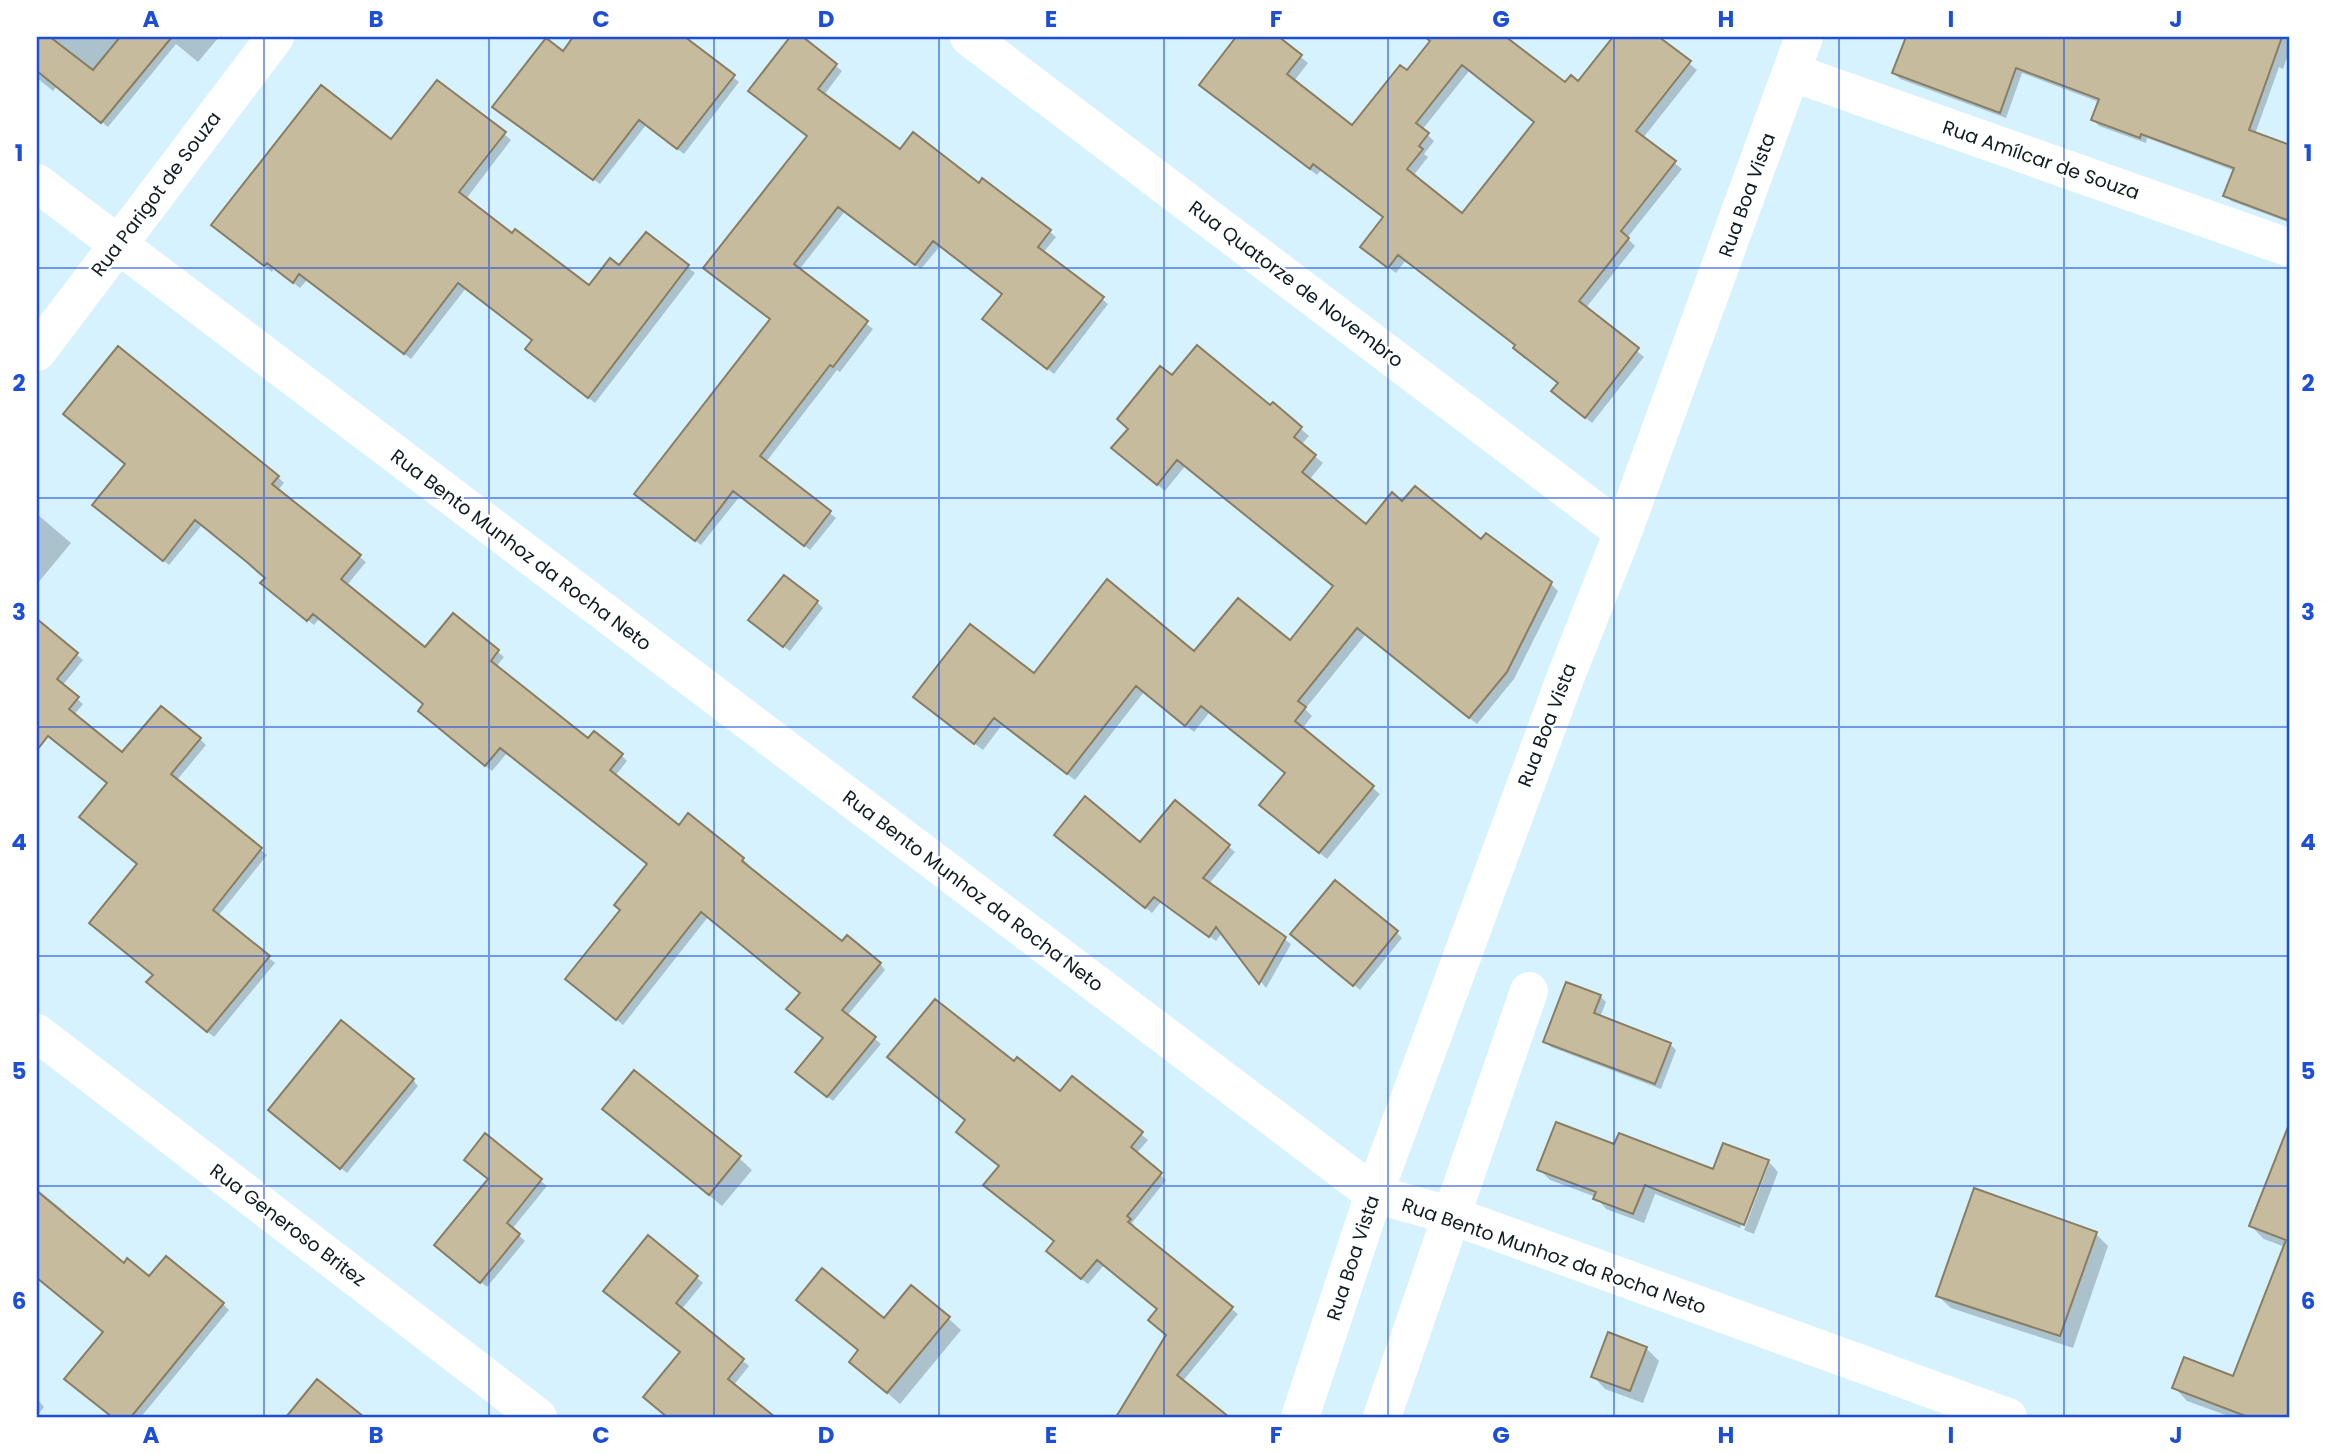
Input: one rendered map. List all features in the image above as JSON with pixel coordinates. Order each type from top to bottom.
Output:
[{"type":"street","name":"Rua Parigot de Souza","points":[[37,352],[275,37]]},
{"type":"street","name":"Rua Quatorze de Novembro","points":[[969,37],[1623,532]]},
{"type":"street","name":"Rua Boa Vista","points":[[1300,1417],[1374,1194],[1566,676],[1623,532],[1804,37]]},
{"type":"street","name":"Rua Amílcar de Souza","points":[[1791,72],[2290,248]]},
{"type":"street","name":"Rua Bento Munhoz da Rocha Neto","points":[[37,183],[1374,1194],[1453,1216],[2007,1417]]},
{"type":"street","points":[[1382,1417],[1530,991]]},
{"type":"street","name":"Rua Generoso Britez","points":[[37,1033],[538,1417]]},
{"type":"building","points":[[37,37],[50,37],[93,70],[120,37],[172,37],[101,123],[37,71]]},
{"type":"building","points":[[573,37],[685,37],[735,75],[677,149],[639,120],[593,180],[492,107],[546,38],[563,51]]},
{"type":"building","points":[[790,37],[803,37],[837,64],[818,89],[900,149],[913,132],[979,183],[982,178],[1051,230],[1038,247],[1104,297],[1047,369],[982,319],[1002,294],[933,241],[915,265],[838,207],[794,264],[868,321],[833,367],[830,365],[760,456],[831,511],[804,546],[733,491],[695,541],[634,494],[770,319],[703,268],[807,136],[748,91]]},
{"type":"building","points":[[1236,37],[1279,37],[1302,55],[1287,74],[1352,125],[1400,65],[1407,70],[1430,41],[1425,37],[1506,37],[1565,82],[1571,75],[1578,81],[1613,37],[1659,37],[1691,61],[1636,131],[1676,161],[1621,231],[1629,238],[1579,301],[1639,348],[1585,418],[1551,391],[1558,383],[1513,348],[1515,345],[1398,255],[1388,268],[1360,247],[1383,217],[1313,164],[1310,169],[1199,85]],"holes":[[[1462,65],[1534,122],[1462,213],[1407,169],[1423,149],[1419,146],[1429,133],[1416,123]]]},
{"type":"building","points":[[1906,37],[2282,37],[2249,130],[2290,145],[2290,221],[2223,196],[2234,168],[2141,134],[2140,138],[2091,120],[2099,99],[2016,68],[2000,113],[1892,73]]},
{"type":"building","points":[[437,80],[506,132],[459,192],[512,233],[515,229],[589,285],[610,258],[619,265],[646,232],[689,265],[588,398],[525,349],[532,340],[458,283],[404,354],[299,274],[293,283],[267,263],[264,266],[211,225],[321,85],[391,139]]},
{"type":"building","points":[[1197,345],[1270,405],[1273,402],[1302,427],[1294,437],[1316,455],[1302,472],[1366,524],[1392,492],[1402,501],[1415,486],[1481,539],[1486,533],[1552,582],[1507,672],[1469,718],[1357,628],[1298,701],[1306,707],[1295,721],[1374,786],[1319,853],[1259,805],[1285,773],[1201,706],[1185,726],[1136,686],[1067,774],[994,718],[974,744],[913,697],[970,624],[1034,673],[1107,579],[1194,651],[1238,598],[1290,640],[1333,586],[1177,460],[1157,485],[1111,448],[1128,429],[1117,419],[1160,366],[1172,375]]},
{"type":"building","points":[[118,346],[279,476],[272,484],[361,555],[341,579],[425,647],[453,613],[499,650],[491,661],[588,738],[594,731],[623,754],[610,770],[679,825],[688,813],[744,858],[742,861],[842,941],[847,935],[881,963],[842,1010],[876,1037],[827,1097],[795,1072],[823,1038],[786,1009],[800,993],[701,912],[616,1020],[565,979],[620,910],[614,905],[647,864],[500,748],[485,766],[418,711],[423,704],[313,614],[307,621],[260,583],[265,578],[195,520],[163,561],[92,505],[125,464],[63,414]]},
{"type":"building","points":[[784,575],[818,601],[783,647],[748,620]]},
{"type":"building","points":[[37,619],[78,653],[57,679],[79,697],[69,709],[122,752],[161,706],[201,738],[171,774],[262,848],[213,910],[270,956],[207,1032],[146,982],[153,975],[89,923],[137,864],[79,817],[107,783],[48,736],[37,750]]},
{"type":"building","points":[[1085,796],[1140,842],[1175,800],[1230,845],[1203,878],[1286,937],[1259,984],[1216,927],[1209,937],[1154,897],[1145,908],[1054,835]]},
{"type":"building","points":[[1335,880],[1398,931],[1353,986],[1290,934]]},
{"type":"building","points":[[1566,982],[1601,995],[1594,1013],[1671,1043],[1655,1084],[1543,1042]]},
{"type":"building","points":[[935,999],[1014,1061],[1017,1057],[1060,1091],[1072,1076],[1143,1132],[1131,1147],[1162,1173],[1127,1216],[1131,1219],[1128,1222],[1233,1307],[1177,1375],[1229,1417],[1116,1417],[1166,1335],[1148,1320],[1157,1309],[1097,1260],[1081,1279],[1046,1251],[1054,1241],[983,1185],[999,1166],[956,1132],[965,1120],[887,1057]]},
{"type":"building","points":[[341,1020],[414,1079],[340,1169],[268,1110]]},
{"type":"building","points":[[634,1070],[741,1156],[709,1195],[602,1109]]},
{"type":"building","points":[[1556,1122],[1614,1144],[1619,1133],[1713,1169],[1723,1143],[1769,1160],[1744,1225],[1645,1185],[1633,1214],[1593,1199],[1596,1192],[1537,1170]]},
{"type":"building","points":[[2288,1127],[2290,1417],[2248,1417],[2172,1388],[2184,1357],[2233,1376],[2286,1240],[2249,1226]]},
{"type":"building","points":[[485,1133],[542,1179],[507,1223],[520,1234],[480,1283],[434,1245],[488,1179],[464,1160]]},
{"type":"building","points":[[1974,1188],[2097,1232],[2060,1336],[1936,1296]]},
{"type":"building","points":[[37,1191],[124,1263],[127,1258],[149,1276],[166,1256],[224,1303],[131,1417],[112,1417],[64,1379],[103,1332],[37,1278]]},
{"type":"building","points":[[648,1235],[698,1276],[676,1303],[744,1359],[728,1379],[775,1417],[667,1417],[643,1397],[680,1352],[603,1291]]},
{"type":"building","points":[[822,1268],[884,1318],[911,1285],[950,1317],[887,1393],[849,1362],[858,1350],[796,1300]]},
{"type":"building","points":[[1608,1332],[1647,1347],[1630,1391],[1591,1377]]},
{"type":"building","points":[[317,1379],[364,1417],[286,1417]]}]
